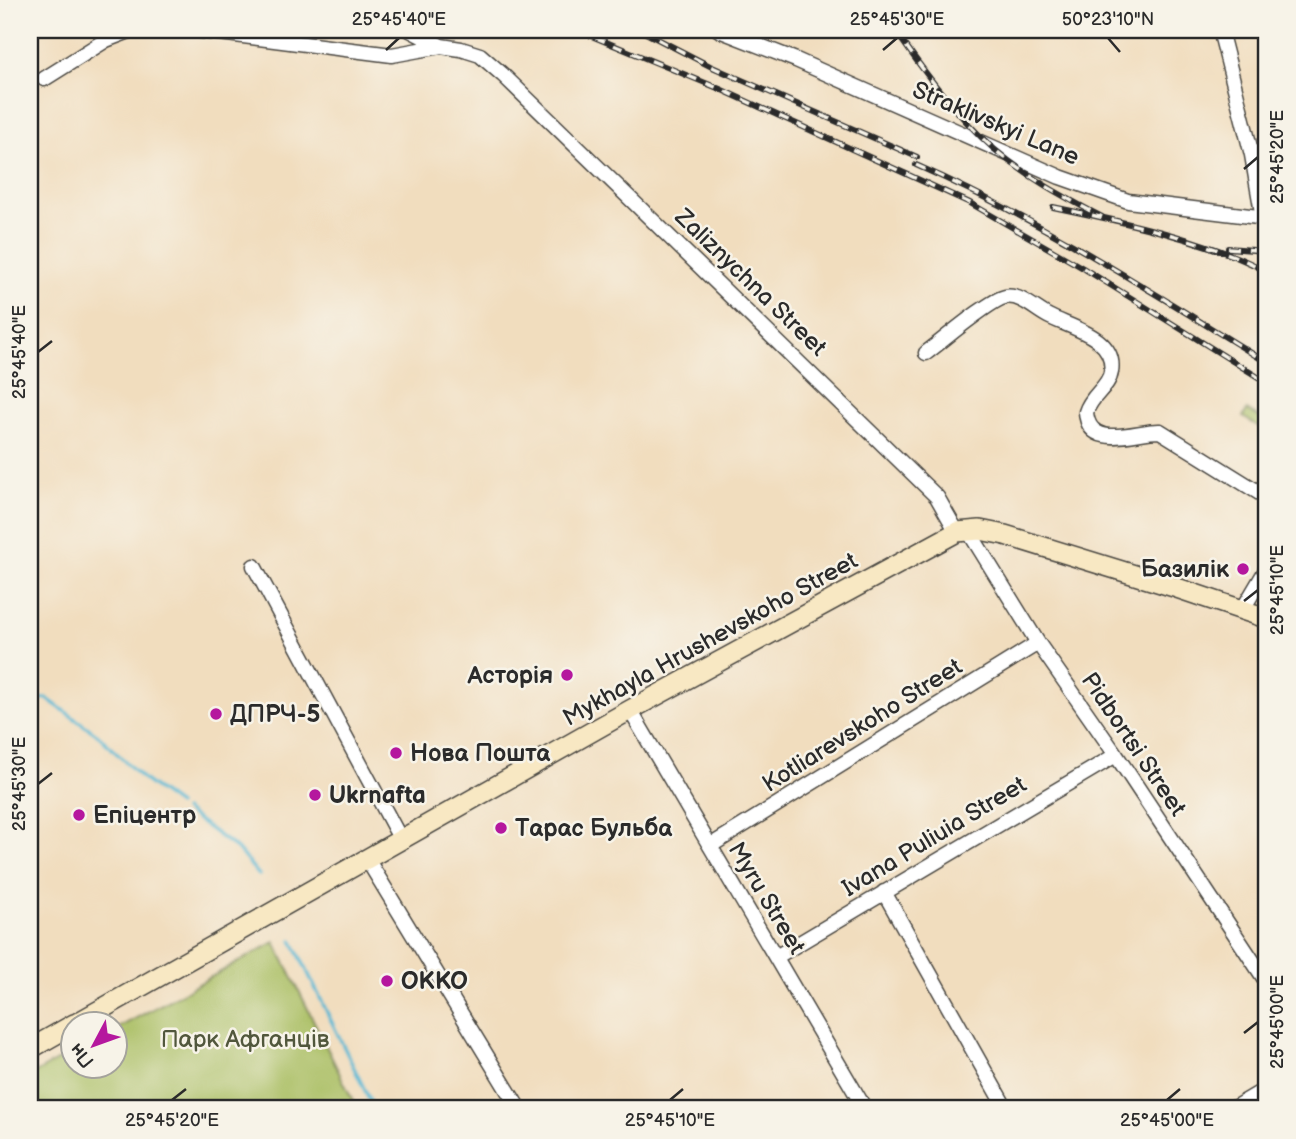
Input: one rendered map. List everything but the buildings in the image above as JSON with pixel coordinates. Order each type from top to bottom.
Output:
[{"type":"main road","points":[[962,531],[992,532],[1018,538],[1266,618]]},
{"type":"main road","name":"Mykhayla Hrushevskoho Street","points":[[99,1010],[630,710],[962,531]]},
{"type":"main road","name":"Mykhayla Hrushevskoho Street","points":[[30,1049],[60,1032]]},
{"type":"street","points":[[44,79],[106,40],[132,30]]},
{"type":"street","points":[[195,30],[392,55],[440,46]]},
{"type":"street","points":[[410,30],[440,46]]},
{"type":"street","name":"Straklivskyi Lane","points":[[719,30],[796,60],[1060,177],[1128,201],[1265,218]]},
{"type":"street","points":[[1220,30],[1265,218]]},
{"type":"street","name":"Zaliznychna Street","points":[[440,46],[480,55],[503,75],[937,497],[962,531]]},
{"type":"street","points":[[926,354],[996,300],[1010,296],[1018,298],[1049,316],[1088,333],[1107,352],[1112,362],[1111,373],[1109,380],[1091,398],[1086,412],[1091,428],[1116,438],[1151,430],[1160,431],[1266,497]]},
{"type":"street","name":"Pidbortsi Street","points":[[962,531],[1116,755],[1266,981]]},
{"type":"street","points":[[254,566],[401,840]]},
{"type":"street","points":[[1243,609],[1266,570]]},
{"type":"street","name":"Kotliarevskoho Street","points":[[710,846],[1038,643]]},
{"type":"street","name":"Myru Street","points":[[630,710],[865,1109]]},
{"type":"street","name":"Ivana Puliuia Street","points":[[776,957],[1116,755]]},
{"type":"street","points":[[367,859],[519,1109]]},
{"type":"street","points":[[884,892],[1006,1109]]},
{"type":"street","points":[[1232,1109],[1266,1089]]},
{"type":"green space","points":[[1247,410],[1266,422],[1264,430],[1243,417]]},
{"type":"green space","name":"Парк Афганців","points":[[275,942],[357,1109],[30,1109],[30,1076],[60,1059],[60,1080],[130,1080],[130,1021]]},
{"type":"waterway","points":[[30,701],[46,698],[98,735],[144,780],[178,805]]},
{"type":"waterway","points":[[184,810],[237,849],[259,875]]},
{"type":"waterway","points":[[292,940],[374,1109]]},
{"type":"railway","points":[[577,30],[720,89],[970,203],[1083,268],[1266,382]]},
{"type":"railway","points":[[640,30],[710,66],[917,157]]},
{"type":"railway","points":[[895,30],[941,92],[966,122],[994,149],[1033,178],[1102,217]]},
{"type":"railway","points":[[916,165],[1051,233],[1266,362]]},
{"type":"railway","points":[[1053,207],[1190,240],[1266,271]]},
{"type":"railway","points":[[1228,248],[1266,251]]},
{"type":"place","name":"Базилік","points":[[1243,569]]},
{"type":"place","name":"Асторія","points":[[567,675]]},
{"type":"place","name":"ДПРЧ-5","points":[[216,714]]},
{"type":"place","name":"Нова Пошта","points":[[396,753]]},
{"type":"place","name":"Ukrnafta","points":[[315,795]]},
{"type":"place","name":"Епіцентр","points":[[79,815]]},
{"type":"place","name":"Тарас Бульба","points":[[501,828]]},
{"type":"place","name":"OKKO","points":[[387,981]]}]
